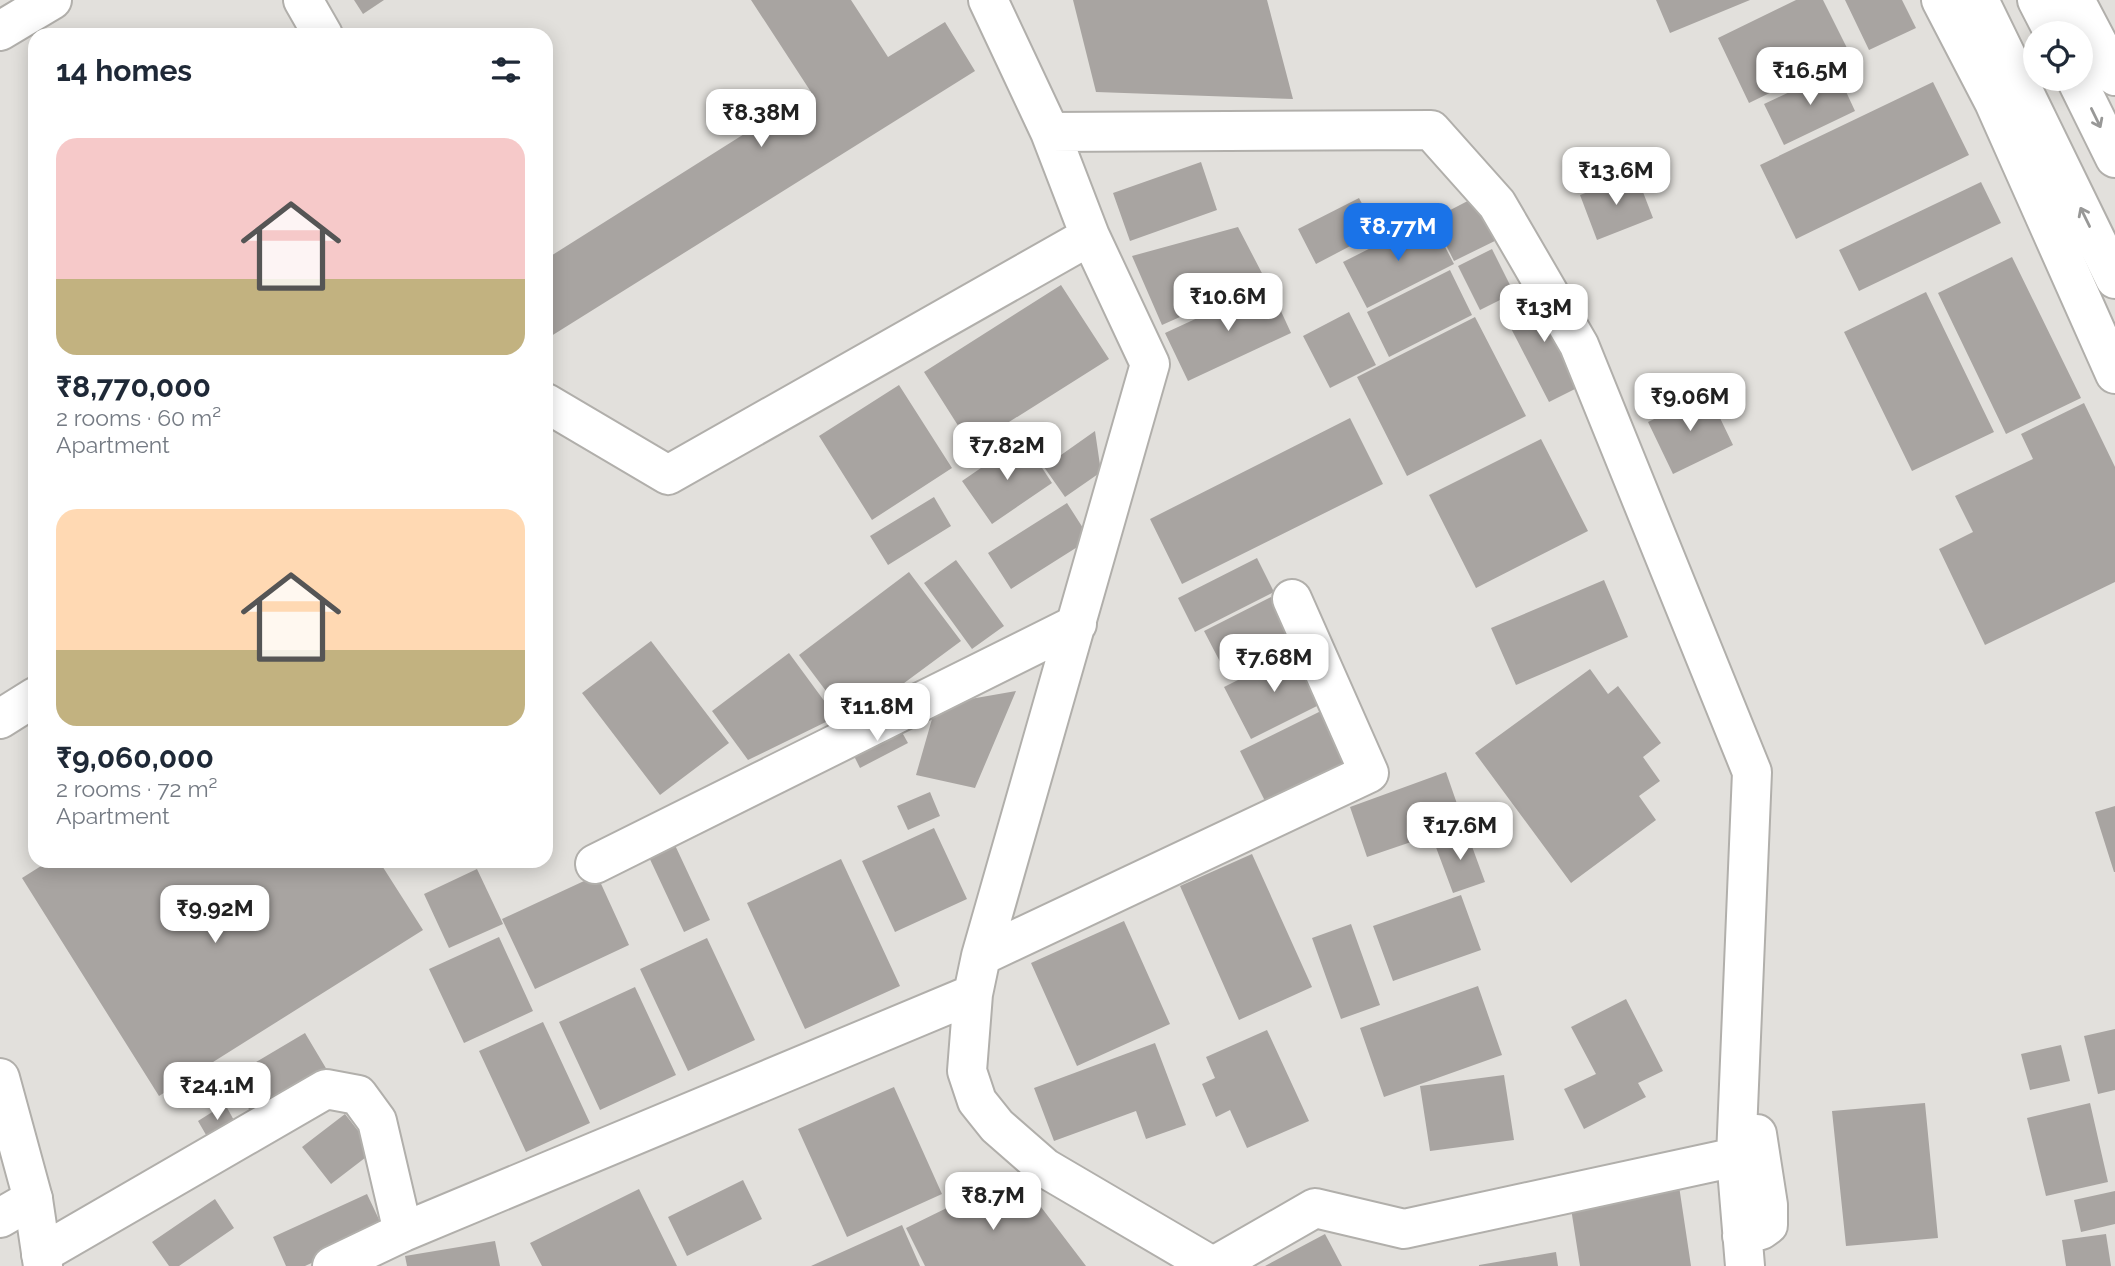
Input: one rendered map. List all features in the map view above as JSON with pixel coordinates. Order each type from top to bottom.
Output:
[{"type":"street","points":[[0,31],[52,0]]},
{"type":"street","points":[[303,0],[319,28]]},
{"type":"street","points":[[988,0],[1050,132],[1090,236],[1150,364],[981,957],[973,994],[967,1070],[977,1101],[997,1126],[1045,1168],[1213,1266],[1315,1208],[1404,1229],[1746,1145]]},
{"type":"street","points":[[1941,0],[1994,102],[2115,374]]},
{"type":"street","points":[[1979,0],[2115,279]]},
{"type":"street","points":[[2037,0],[2047,21]]},
{"type":"street","points":[[2075,0],[2115,76]]},
{"type":"street","points":[[2082,91],[2115,158]]},
{"type":"street","points":[[1050,132],[1431,130],[1497,204],[1578,345],[1752,772],[1743,1251]]},
{"type":"street","points":[[553,407],[668,475],[1090,236]]},
{"type":"street","points":[[981,957],[1369,773],[1292,599]]},
{"type":"street","points":[[595,864],[1077,624]]},
{"type":"street","points":[[0,719],[28,701]]},
{"type":"street","points":[[332,1266],[403,1232],[973,994]]},
{"type":"street","points":[[0,1078],[33,1199],[42,1260],[326,1089],[358,1095],[377,1121],[403,1232]]},
{"type":"street","points":[[0,1218],[33,1199]]},
{"type":"building","points":[[354,0],[384,0],[363,14]]},
{"type":"building","points":[[751,0],[851,0],[888,57],[945,22],[975,71],[553,335],[553,255],[811,92]]},
{"type":"building","points":[[1073,0],[1267,0],[1293,99],[1096,92]]},
{"type":"building","points":[[1656,0],[1750,0],[1670,33]]},
{"type":"building","points":[[1796,0],[1823,0],[1850,54],[1749,103],[1718,38]]},
{"type":"building","points":[[1845,0],[1902,0],[1916,28],[1869,50]]},
{"type":"building","points":[[1836,70],[1855,111],[1784,145],[1764,104]]},
{"type":"building","points":[[1933,82],[1969,155],[1796,239],[1760,165]]},
{"type":"building","points":[[1201,162],[1217,210],[1130,241],[1113,193]]},
{"type":"building","points":[[1636,174],[1653,218],[1597,240],[1580,195]]},
{"type":"building","points":[[1981,182],[2001,223],[1859,291],[1839,250]]},
{"type":"building","points":[[1485,192],[1507,235],[1454,261],[1433,219]]},
{"type":"building","points":[[1359,198],[1377,232],[1316,264],[1298,229]]},
{"type":"building","points":[[1430,218],[1454,264],[1367,308],[1343,262]]},
{"type":"building","points":[[1238,227],[1265,279],[1162,325],[1132,256]]},
{"type":"building","points":[[1492,249],[1514,293],[1480,310],[1458,266]]},
{"type":"building","points":[[2012,257],[2081,398],[2006,434],[1938,293]]},
{"type":"building","points":[[1450,270],[1472,315],[1389,357],[1367,312]]},
{"type":"building","points":[[1061,285],[1109,359],[971,446],[924,372]]},
{"type":"building","points":[[1269,285],[1291,333],[1188,381],[1165,333]]},
{"type":"building","points":[[1540,287],[1589,382],[1549,402],[1500,307]]},
{"type":"building","points":[[1926,292],[1994,432],[1912,471],[1844,332]]},
{"type":"building","points":[[1349,312],[1376,365],[1330,388],[1303,336]]},
{"type":"building","points":[[1475,317],[1526,416],[1407,476],[1357,377]]},
{"type":"building","points":[[899,385],[952,468],[872,520],[819,436]]},
{"type":"building","points":[[1708,393],[1733,445],[1673,474],[1648,422]]},
{"type":"building","points":[[2084,403],[2115,467],[2115,582],[1985,645],[1939,549],[1973,532],[1955,496],[2033,459],[2021,434]]},
{"type":"building","points":[[1350,418],[1383,484],[1182,584],[1150,519]]},
{"type":"building","points":[[1095,431],[1101,472],[1065,497],[1044,467]]},
{"type":"building","points":[[1023,439],[1052,483],[992,524],[962,481]]},
{"type":"building","points":[[1541,439],[1588,531],[1476,588],[1429,495]]},
{"type":"building","points":[[934,497],[951,526],[888,565],[870,536]]},
{"type":"building","points":[[1067,503],[1090,539],[1011,589],[988,553]]},
{"type":"building","points":[[1257,558],[1274,592],[1195,632],[1178,598]]},
{"type":"building","points":[[956,560],[1004,626],[972,649],[924,583]]},
{"type":"building","points":[[909,572],[961,641],[850,723],[799,655]]},
{"type":"building","points":[[1604,580],[1628,637],[1516,685],[1491,628]]},
{"type":"building","points":[[1271,597],[1295,644],[1228,677],[1204,631]]},
{"type":"building","points":[[651,641],[729,743],[660,795],[582,693]]},
{"type":"building","points":[[1298,650],[1325,702],[1251,739],[1224,687]]},
{"type":"building","points":[[789,653],[836,717],[748,760],[712,711]]},
{"type":"building","points":[[1590,669],[1608,694],[1618,686],[1661,743],[1643,757],[1660,781],[1639,796],[1656,820],[1571,883],[1475,753]]},
{"type":"building","points":[[1016,691],[975,788],[916,775],[936,705]]},
{"type":"building","points":[[1329,707],[1360,768],[1271,813],[1240,751]]},
{"type":"building","points":[[894,718],[908,743],[860,768],[847,742]]},
{"type":"building","points":[[1446,772],[1464,824],[1367,857],[1350,807]]},
{"type":"building","points":[[930,792],[940,816],[908,830],[897,806]]},
{"type":"building","points":[[2115,806],[2115,872],[2114,872],[2095,812]]},
{"type":"building","points":[[934,828],[967,899],[895,932],[862,861]]},
{"type":"building","points":[[1466,830],[1485,882],[1453,893],[1434,842]]},
{"type":"building","points":[[674,843],[710,920],[684,932],[648,855]]},
{"type":"building","points":[[1252,854],[1312,987],[1239,1020],[1180,886]]},
{"type":"building","points":[[841,859],[900,986],[805,1029],[747,903]]},
{"type":"building","points":[[38,868],[383,868],[423,930],[159,1096],[22,878]]},
{"type":"building","points":[[477,869],[503,924],[449,948],[424,894]]},
{"type":"building","points":[[597,875],[629,945],[535,989],[502,919]]},
{"type":"building","points":[[1461,895],[1481,950],[1393,981],[1373,926]]},
{"type":"building","points":[[1124,921],[1170,1024],[1077,1066],[1031,963]]},
{"type":"building","points":[[1351,924],[1380,1005],[1341,1019],[1312,938]]},
{"type":"building","points":[[499,937],[533,1011],[464,1043],[429,969]]},
{"type":"building","points":[[707,938],[755,1040],[688,1071],[640,969]]},
{"type":"building","points":[[1478,986],[1502,1055],[1384,1097],[1360,1028]]},
{"type":"building","points":[[635,987],[676,1075],[600,1110],[559,1022]]},
{"type":"building","points":[[1626,999],[1663,1071],[1638,1083],[1646,1097],[1584,1129],[1564,1089],[1596,1074],[1571,1027]]},
{"type":"building","points":[[543,1022],[590,1123],[526,1152],[479,1051]]},
{"type":"building","points":[[2115,1029],[2115,1090],[2098,1094],[2084,1036]]},
{"type":"building","points":[[1267,1030],[1309,1121],[1247,1148],[1230,1110],[1216,1117],[1202,1084],[1215,1078],[1206,1057]]},
{"type":"building","points":[[305,1033],[330,1075],[255,1120],[231,1077]]},
{"type":"building","points":[[1155,1043],[1186,1125],[1146,1139],[1136,1111],[1054,1141],[1034,1088]]},
{"type":"building","points":[[2061,1045],[2070,1081],[2030,1090],[2021,1054]]},
{"type":"building","points":[[1504,1075],[1514,1140],[1430,1151],[1420,1086]]},
{"type":"building","points":[[894,1087],[942,1194],[847,1237],[798,1129]]},
{"type":"building","points":[[1925,1103],[1938,1238],[1846,1246],[1832,1111]]},
{"type":"building","points":[[2090,1103],[2108,1182],[2046,1196],[2027,1118]]},
{"type":"building","points":[[225,1104],[236,1124],[209,1140],[198,1121]]},
{"type":"building","points":[[345,1114],[374,1151],[331,1184],[302,1147]]},
{"type":"building","points":[[1014,1175],[1086,1266],[925,1266],[906,1228]]},
{"type":"building","points":[[743,1180],[762,1219],[687,1256],[668,1217]]},
{"type":"building","points":[[1679,1186],[1691,1266],[1580,1266],[1570,1202]]},
{"type":"building","points":[[639,1189],[677,1266],[542,1266],[530,1243]]},
{"type":"building","points":[[2115,1191],[2115,1224],[2081,1232],[2074,1200]]},
{"type":"building","points":[[367,1194],[384,1230],[305,1266],[286,1266],[273,1237]]},
{"type":"building","points":[[215,1199],[234,1228],[179,1266],[169,1266],[152,1242]]},
{"type":"building","points":[[902,1225],[920,1266],[811,1266]]},
{"type":"building","points":[[1325,1234],[1342,1266],[1265,1266]]},
{"type":"building","points":[[2106,1234],[2111,1266],[2066,1266],[2062,1240]]},
{"type":"building","points":[[495,1241],[500,1266],[407,1266],[405,1256]]},
{"type":"building","points":[[1556,1252],[1558,1266],[1479,1266],[1479,1265]]}]
